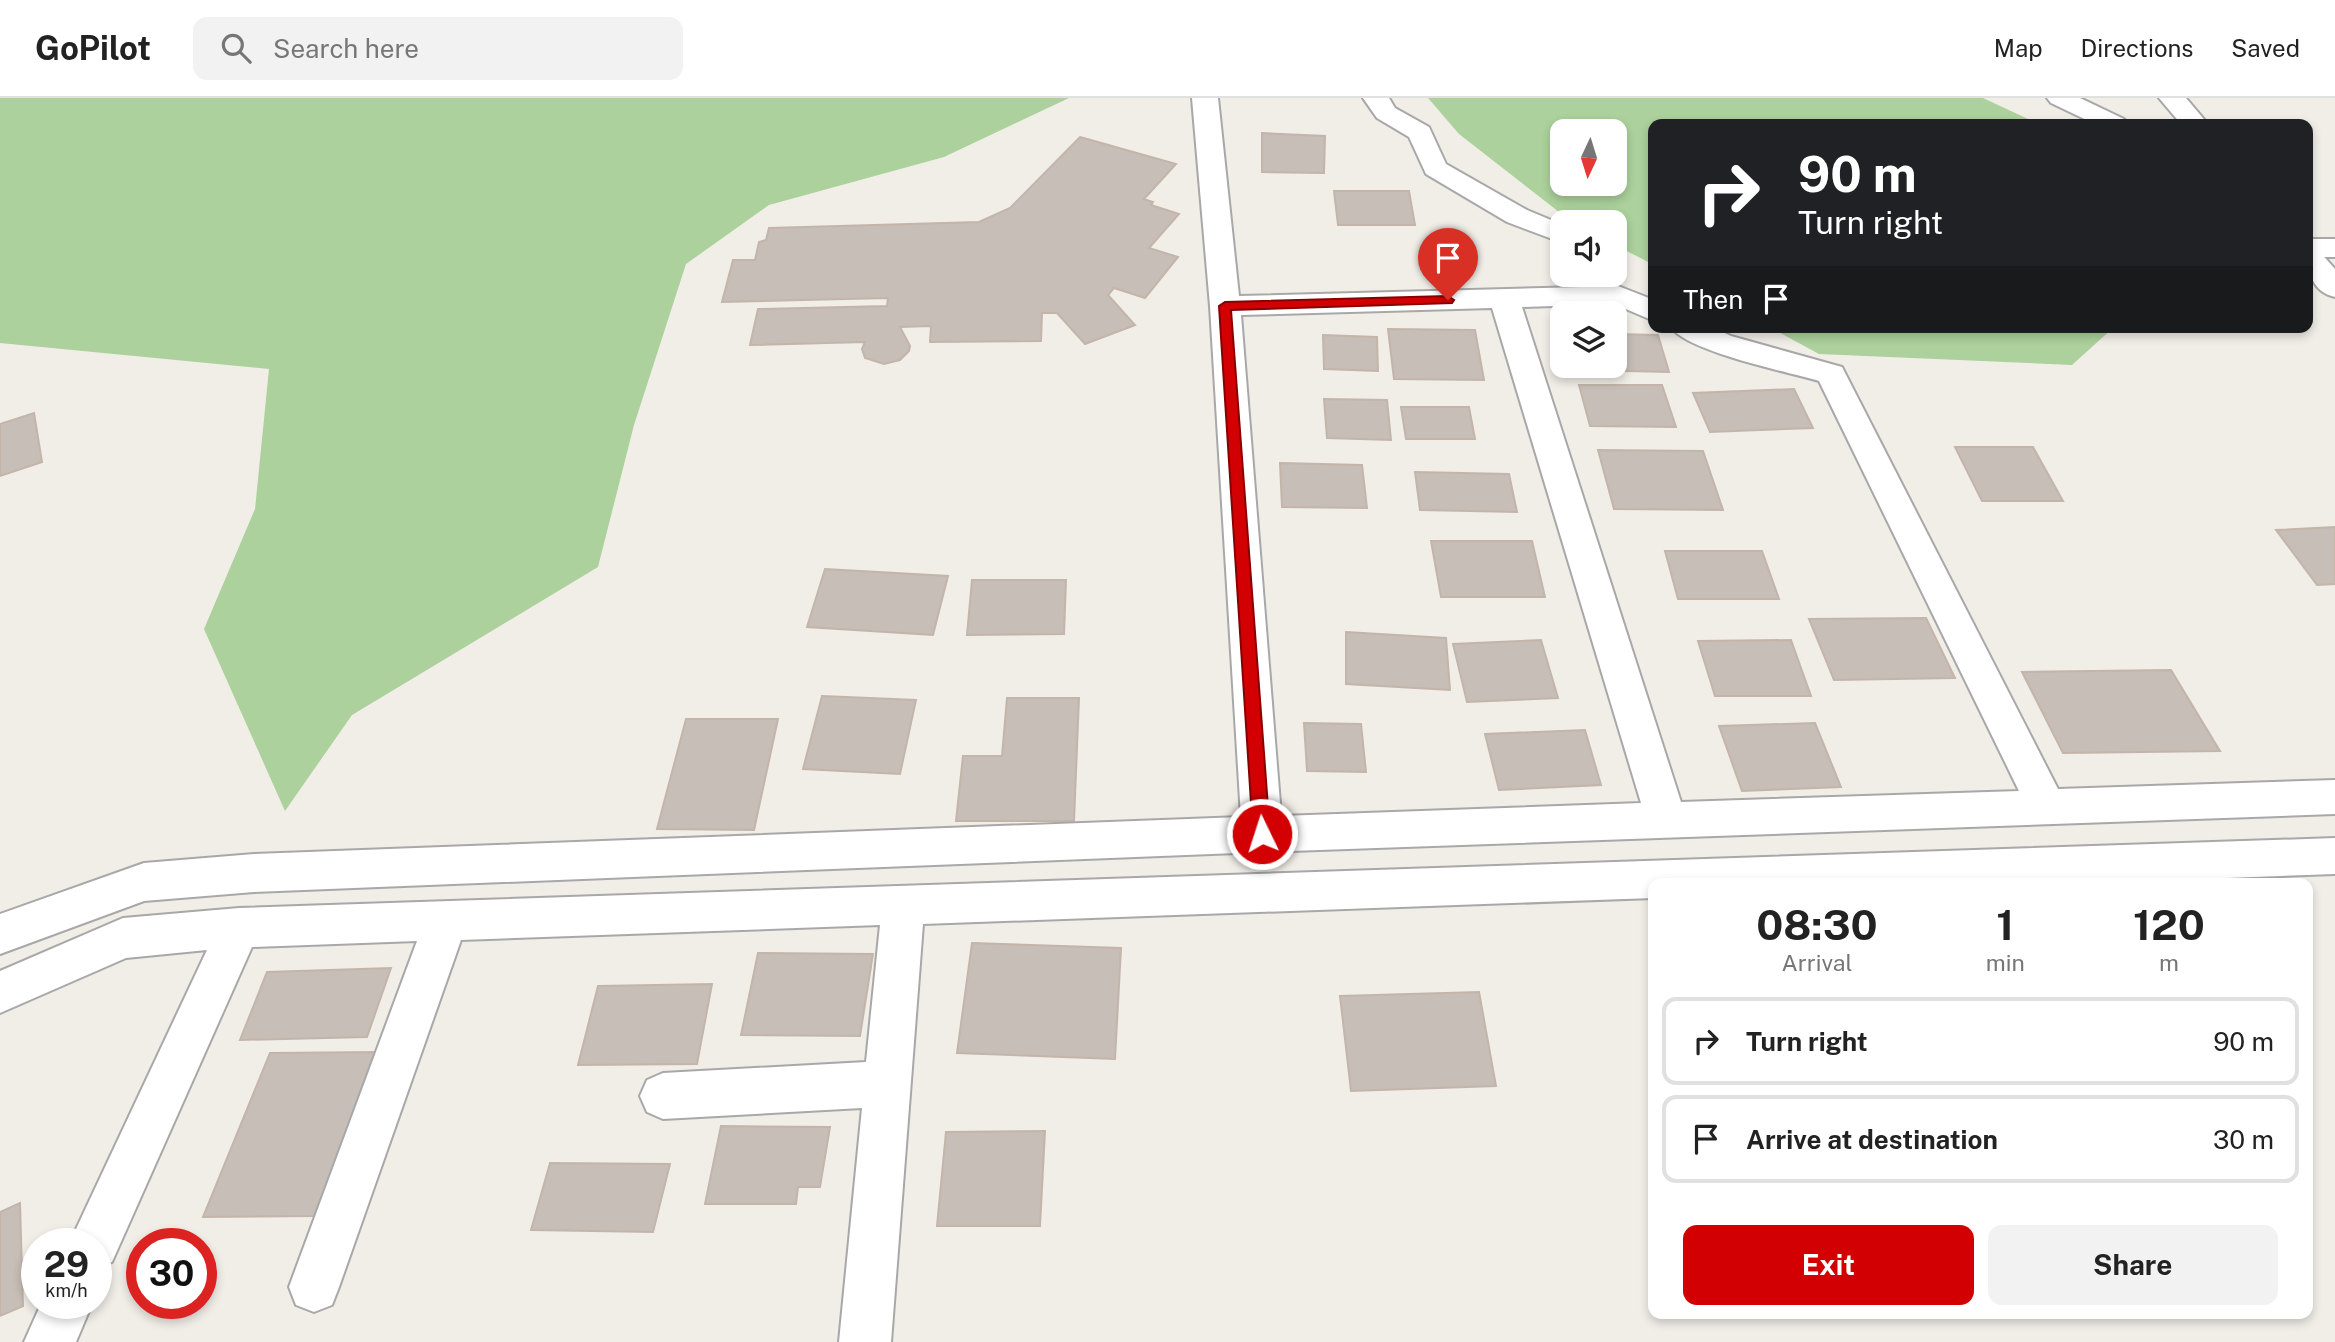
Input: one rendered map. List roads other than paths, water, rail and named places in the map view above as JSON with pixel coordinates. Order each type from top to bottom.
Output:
[{"type":"street","points":[[1205,98],[1225,306],[1262,834]]},
{"type":"street","points":[[1376,98],[1386,113],[1420,133],[1435,168],[1499,206],[1550,228]]},
{"type":"street","points":[[2060,98],[2104,119]]},
{"type":"street","points":[[2172,98],[2191,119]]},
{"type":"street","points":[[2313,248],[2335,248]]},
{"type":"street","points":[[2313,262],[2335,288]]},
{"type":"street","points":[[1225,306],[1504,298],[1595,287]]},
{"type":"street","points":[[1614,287],[1648,308]]},
{"type":"street","points":[[1504,298],[1667,821]]},
{"type":"street","points":[[1699,333],[1720,343],[1831,374],[2047,807]]},
{"type":"street","points":[[0,934],[144,882],[254,873],[1262,834],[2335,797]]},
{"type":"street","points":[[1705,878],[2335,856]]},
{"type":"street","points":[[0,992],[123,938],[239,928],[1648,880]]},
{"type":"street","points":[[865,1342],[903,906]]},
{"type":"street","points":[[314,1287],[446,922]]},
{"type":"street","points":[[101,1228],[239,928]]},
{"type":"street","points":[[663,1096],[887,1084]]},
{"type":"street","points":[[50,1342],[60,1319]]}]
